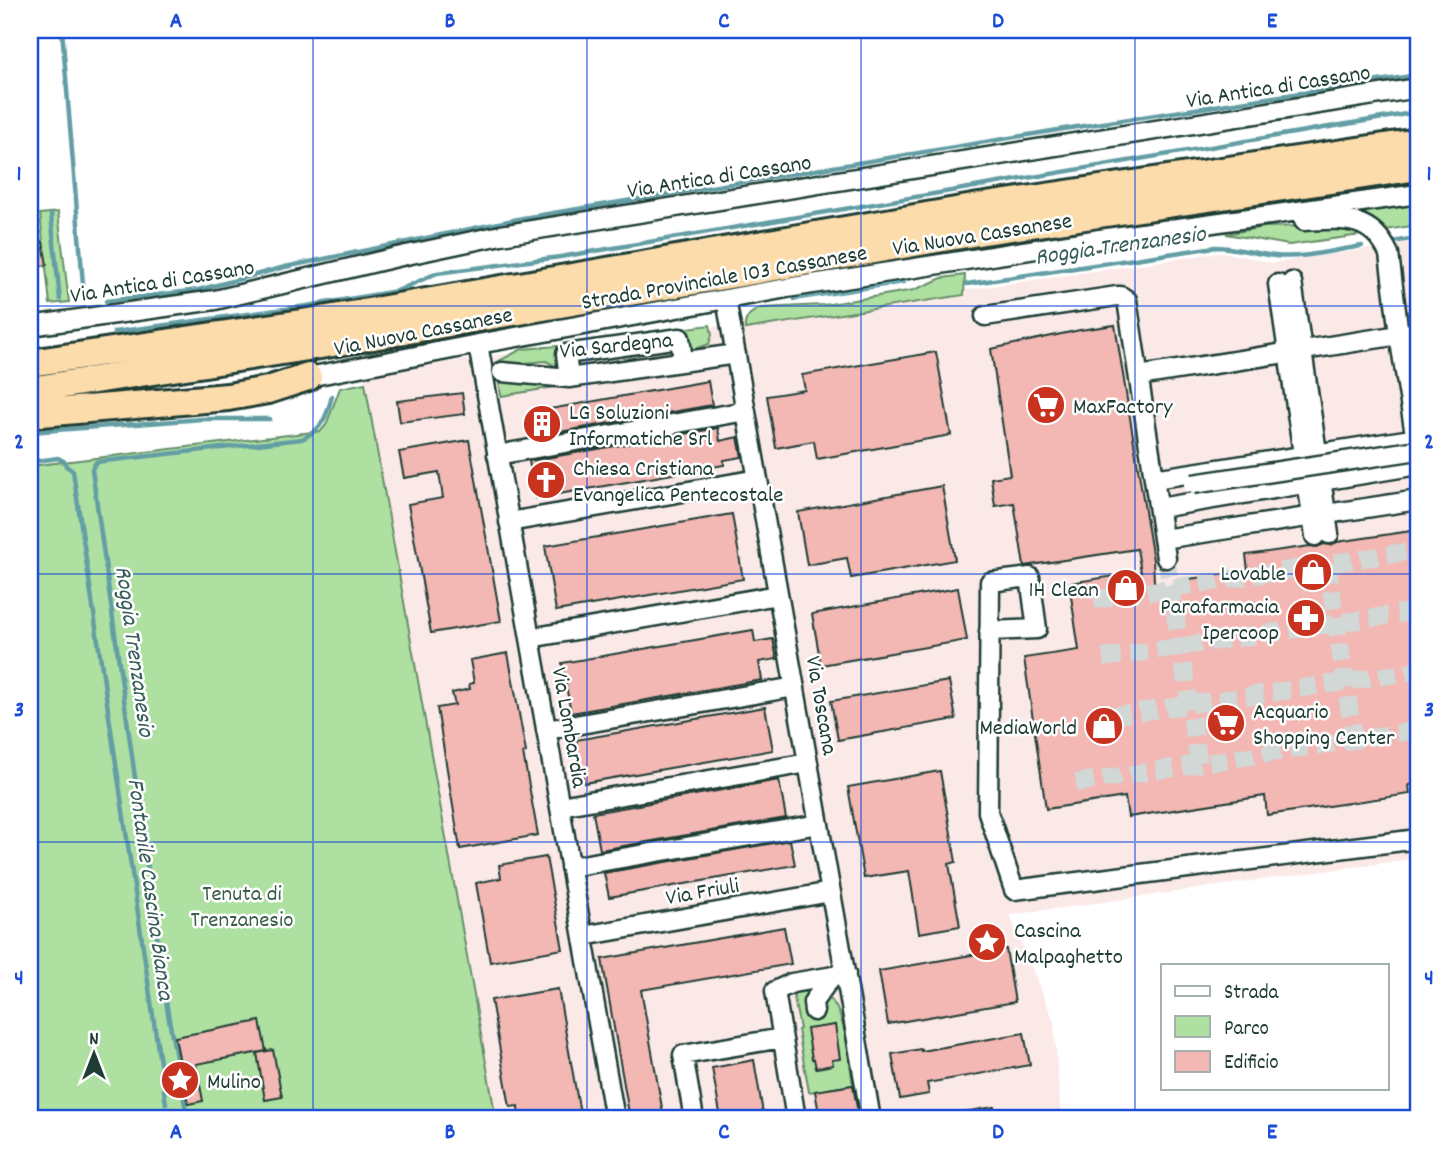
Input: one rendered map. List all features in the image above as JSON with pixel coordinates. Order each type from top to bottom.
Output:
[{"type":"highway","points":[[979,207],[1242,152],[1418,128]]},
{"type":"highway","name":"Strada Provinciale 103 Cassanese","points":[[30,363],[322,320],[979,207],[1418,142]]},
{"type":"highway","name":"Strada Provinciale 103 Cassanese","points":[[30,390],[327,344],[984,231],[1418,167]]},
{"type":"highway","points":[[30,414],[228,397],[268,390],[308,377]]},
{"type":"street","name":"Via Antica di Cassano","points":[[30,326],[215,300],[501,235],[1418,88]]},
{"type":"street","name":"Via Nuova Cassanese","points":[[308,377],[726,299],[1100,239],[1418,194]]},
{"type":"street","points":[[1252,218],[1299,222],[1345,219],[1370,229],[1383,242],[1389,254],[1399,335],[1418,445]]},
{"type":"street","points":[[1285,283],[1322,535]]},
{"type":"street","points":[[985,316],[1121,296],[1127,300],[1152,492],[1166,558]]},
{"type":"street","name":"Via Toscana","points":[[726,299],[831,892],[839,975],[871,1119]]},
{"type":"street","points":[[1139,376],[1418,332]]},
{"type":"street","name":"Via Lombardia","points":[[478,344],[615,1119]]},
{"type":"street","name":"Via Sardegna","points":[[502,372],[569,377],[736,354]]},
{"type":"street","points":[[498,455],[746,411]]},
{"type":"street","points":[[1152,492],[1310,455],[1418,445]]},
{"type":"street","points":[[1152,492],[1418,445]]},
{"type":"street","points":[[1152,492],[1314,482],[1418,465]]},
{"type":"street","points":[[509,522],[758,479]]},
{"type":"street","points":[[1163,539],[1418,500]]},
{"type":"street","points":[[530,638],[778,595]]},
{"type":"street","points":[[989,631],[988,812],[1014,890],[1418,839]]},
{"type":"street","points":[[546,730],[795,687]]},
{"type":"street","points":[[560,806],[808,763]]},
{"type":"street","points":[[570,867],[819,824]]},
{"type":"street","name":"Via Friuli","points":[[583,936],[831,892]]},
{"type":"street","points":[[814,1011],[813,1002],[839,975]]},
{"type":"street","points":[[796,1119],[775,991],[792,983],[839,975]]},
{"type":"street","points":[[694,1119],[683,1055],[782,1038]]},
{"type":"shaded area","points":[[1418,241],[1418,858],[1010,915],[1054,1022],[1061,1119],[496,1119],[450,898],[363,373],[742,323],[1223,252],[1273,263]]},
{"type":"green space","points":[[1418,204],[1418,225],[1386,230],[1363,212]]},
{"type":"green space","points":[[58,212],[69,302],[50,304],[40,214]]},
{"type":"green space","points":[[1345,225],[1368,234],[1289,245],[1226,234],[1265,227]]},
{"type":"green space","points":[[965,275],[964,295],[745,329],[749,316],[761,308],[824,305],[914,290],[942,278]]},
{"type":"green space","points":[[710,325],[712,335],[709,344],[690,351],[687,328]]},
{"type":"green space","points":[[557,346],[561,369],[546,361],[502,365],[503,382],[567,385],[501,396],[497,362],[522,349]]},
{"type":"green space","name":"Tenuta di Trenzanesio","points":[[365,383],[496,1119],[30,1119],[30,466],[321,431],[326,425],[340,388]]},
{"type":"green space","points":[[813,991],[829,998],[839,1014],[846,1038],[853,1085],[809,1092],[793,993]]},
{"type":"water","points":[[904,278],[905,283],[794,300],[793,295]]},
{"type":"building","points":[[43,242],[47,265],[30,268],[30,244]]},
{"type":"building","name":"Acquario Shopping Center","points":[[1115,325],[1153,560],[1154,581],[1171,594],[1182,580],[1248,571],[1246,555],[1331,545],[1418,530],[1418,784],[1409,785],[1410,794],[1267,815],[1265,796],[1128,817],[1125,797],[1046,809],[1024,658],[1079,650],[1069,583],[1141,572],[1137,549],[1024,566],[1014,503],[995,506],[991,478],[1010,475],[991,349]]},
{"type":"building","points":[[936,352],[951,435],[817,459],[814,441],[776,448],[767,396],[805,390],[802,375]]},
{"type":"building","points":[[708,381],[712,405],[537,436],[533,412]]},
{"type":"building","points":[[462,393],[465,414],[400,422],[397,401]]},
{"type":"building","points":[[718,428],[720,441],[738,437],[742,457],[724,460],[724,465],[536,498],[529,461]]},
{"type":"building","points":[[469,440],[501,621],[431,633],[408,504],[443,498],[439,472],[404,478],[399,452]]},
{"type":"building","points":[[942,486],[955,560],[851,578],[847,558],[807,565],[798,512]]},
{"type":"building","points":[[732,514],[743,579],[556,611],[545,546]]},
{"type":"building","points":[[958,588],[967,640],[821,665],[812,614]]},
{"type":"building","points":[[753,630],[755,642],[773,639],[777,659],[759,662],[762,680],[571,713],[562,663]]},
{"type":"building","points":[[508,653],[538,835],[460,849],[437,708],[455,705],[452,693],[470,689],[469,684],[474,683],[470,660]]},
{"type":"building","points":[[949,681],[956,719],[838,740],[831,701]]},
{"type":"building","points":[[765,707],[773,750],[584,783],[576,740]]},
{"type":"building","points":[[940,771],[956,862],[949,864],[960,926],[919,933],[909,871],[864,878],[848,787]]},
{"type":"building","points":[[779,780],[786,818],[600,850],[593,813]]},
{"type":"building","points":[[790,840],[795,865],[609,897],[604,873]]},
{"type":"building","points":[[546,857],[563,949],[490,962],[476,883],[501,878],[499,865]]},
{"type":"building","points":[[784,927],[791,964],[641,990],[664,1119],[630,1119],[602,959]]},
{"type":"building","points":[[1006,949],[1015,1002],[888,1024],[879,971]]},
{"type":"building","points":[[558,989],[581,1119],[519,1119],[518,1106],[510,1107],[491,1000]]},
{"type":"building","points":[[260,1021],[266,1051],[196,1064],[203,1101],[188,1104],[175,1037]]},
{"type":"building","points":[[835,1025],[840,1059],[832,1060],[833,1065],[816,1068],[807,1029]]},
{"type":"building","points":[[1024,1033],[1030,1065],[927,1083],[929,1094],[900,1099],[892,1054]]},
{"type":"building","points":[[273,1050],[282,1097],[265,1100],[257,1053]]},
{"type":"building","points":[[754,1060],[764,1119],[721,1119],[712,1068]]},
{"type":"building","points":[[853,1085],[859,1119],[820,1119],[815,1091]]},
{"type":"building","points":[[994,1107],[996,1119],[957,1119],[957,1113]]},
{"type":"waterway","points":[[62,30],[83,284]]},
{"type":"waterway","points":[[106,301],[198,290],[285,267],[523,218],[1064,129],[1418,75]]},
{"type":"waterway","points":[[114,332],[397,291],[437,273],[560,257],[1418,112]]},
{"type":"waterway","name":"Fontanile Cascina Bianca","points":[[51,215],[60,299]]},
{"type":"waterway","name":"Roggia Trenzanesio","points":[[1392,242],[1418,238]]},
{"type":"waterway","name":"Roggia Trenzanesio","points":[[967,284],[1215,247],[1285,257],[1362,246]]},
{"type":"waterway","points":[[30,317],[50,315]]},
{"type":"waterway","name":"Roggia Trenzanesio","points":[[185,1105],[168,1014],[92,469],[96,462],[302,439],[323,422],[332,396]]},
{"type":"waterway","points":[[30,432],[202,419],[270,419]]},
{"type":"waterway","name":"Fontanile Cascina Bianca","points":[[30,462],[58,458],[73,471],[166,1104]]},
{"type":"waterway","name":"Roggia Trenzanesio","points":[[186,1109],[188,1119]]},
{"type":"tunnel","points":[[1094,600],[1418,550]]},
{"type":"tunnel","points":[[1166,558],[1199,764]]},
{"type":"tunnel","points":[[1327,564],[1354,739]]},
{"type":"tunnel","points":[[1103,658],[1418,611]]},
{"type":"tunnel","points":[[1112,716],[1418,671]]},
{"type":"tunnel","points":[[1076,783],[1418,730]]},
{"type":"place","name":"MaxFactory","points":[[1046,405]]},
{"type":"place","name":"LG Soluzioni Informatiche Srl","points":[[542,424]]},
{"type":"place","name":"Chiesa Cristiana Evangelica Pentecostale","points":[[546,480]]},
{"type":"place","name":"Lovable","points":[[1313,572]]},
{"type":"place","name":"1H Clean","points":[[1126,588]]},
{"type":"place","name":"Parafarmacia Ipercoop","points":[[1306,618]]},
{"type":"place","name":"Acquario Shopping Center","points":[[1226,723]]},
{"type":"place","name":"MediaWorld","points":[[1104,726]]},
{"type":"place","name":"Cascina Malpaghetto","points":[[987,942]]},
{"type":"place","name":"Mulino","points":[[180,1080]]}]
